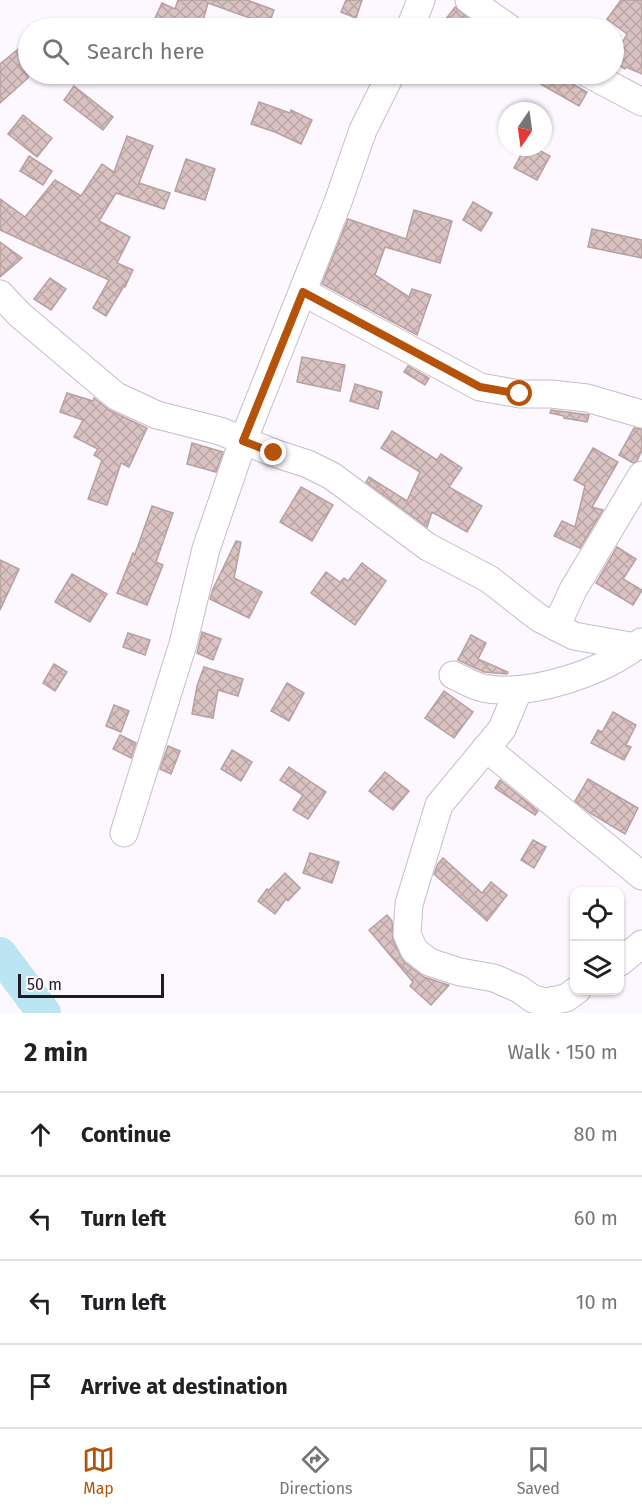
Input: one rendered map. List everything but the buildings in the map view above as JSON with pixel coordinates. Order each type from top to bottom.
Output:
[{"type":"street","points":[[414,18],[421,0]]},
{"type":"street","points":[[473,1],[496,18]]},
{"type":"street","points":[[124,833],[183,644],[206,549],[243,441],[338,202],[363,130],[386,84]]},
{"type":"street","points":[[607,84],[642,102]]},
{"type":"street","points":[[303,292],[480,387],[520,394],[551,394],[587,398],[642,414]]},
{"type":"street","points":[[0,294],[20,315],[116,396],[157,415],[220,431],[308,464],[332,476],[428,547],[489,579],[539,618],[574,636],[639,644]]},
{"type":"street","points":[[556,627],[573,590],[642,475]]},
{"type":"street","points":[[453,675],[482,688],[518,691],[585,675],[639,644]]},
{"type":"street","points":[[518,691],[502,729],[439,805],[410,904],[407,934],[414,950],[429,962],[460,972],[494,978],[519,989],[533,999],[546,1002],[570,995]]},
{"type":"street","points":[[486,748],[642,876]]},
{"type":"street","points":[[624,959],[642,944]]},
{"type":"waterway","points":[[0,954],[44,1013]]},
{"type":"route","points":[[274,453],[243,441],[303,292],[480,387],[520,394]]}]
